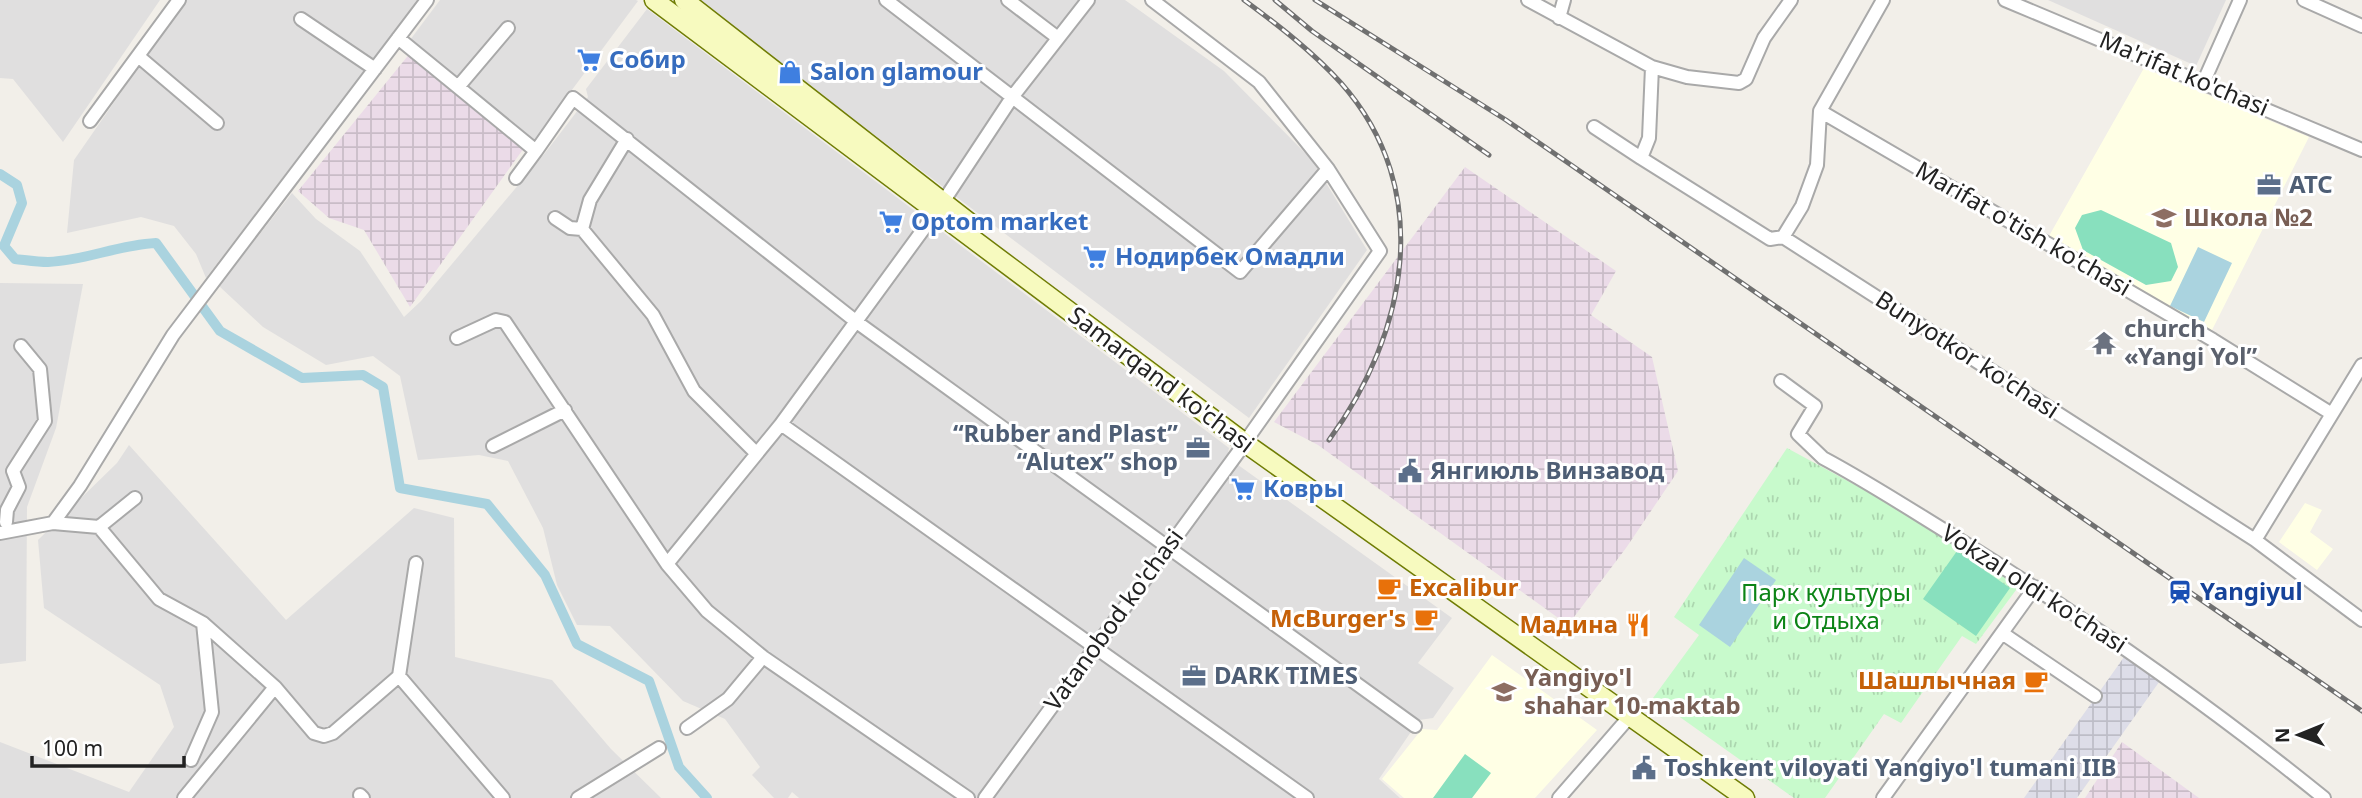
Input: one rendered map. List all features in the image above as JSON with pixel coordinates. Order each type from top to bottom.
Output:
[{"type":"main road","name":"Samarqand ko'chasi","points":[[654,0],[939,207],[1247,439],[1757,798]]},
{"type":"main road","name":"Samarqand ko'chasi","points":[[684,0],[939,207]]},
{"type":"main road","name":"Samarqand ko'chasi","points":[[1634,712],[1733,794]]},
{"type":"street","points":[[90,121],[179,0]]},
{"type":"street","points":[[53,523],[80,486],[173,335],[427,0]]},
{"type":"street","points":[[886,0],[1240,272],[1328,169]]},
{"type":"street","points":[[1008,0],[1058,37]]},
{"type":"street","points":[[667,564],[755,452],[781,424],[858,323],[1013,96],[1088,0]]},
{"type":"street","name":"Vatanobod ko'chasi","points":[[985,798],[1381,251],[1328,169],[1258,82],[1152,0]]},
{"type":"street","points":[[1528,0],[1652,67],[1687,77],[1739,83],[1746,79],[1764,38],[1791,0]]},
{"type":"street","points":[[1559,18],[1564,0]]},
{"type":"street","points":[[1783,237],[1802,206],[1817,165],[1820,111],[1883,0]]},
{"type":"street","name":"Ma'rifat ko'chasi","points":[[2005,0],[2204,81],[2362,150]]},
{"type":"street","points":[[2204,81],[2240,0]]},
{"type":"street","points":[[2304,0],[2362,26]]},
{"type":"street","points":[[301,19],[375,69]]},
{"type":"street","points":[[458,87],[508,28]]},
{"type":"street","points":[[398,38],[536,152]]},
{"type":"street","points":[[138,56],[217,123]]},
{"type":"street","points":[[1641,158],[1649,138],[1652,67]]},
{"type":"street","points":[[516,178],[573,98],[858,323],[1165,548],[1416,726]]},
{"type":"street","name":"Marifat o'tish ko'chasi","points":[[1820,111],[2213,340],[2332,414]]},
{"type":"street","name":"Bunyotkor ko'chasi","points":[[1594,127],[1770,239],[1783,237],[2256,540],[2362,620]]},
{"type":"street","points":[[582,229],[590,200],[627,139]]},
{"type":"street","points":[[555,218],[570,228],[582,229],[653,315],[694,391],[755,452]]},
{"type":"street","points":[[457,338],[495,320],[505,322],[667,564],[707,611],[763,657],[968,798]]},
{"type":"street","points":[[21,346],[40,369],[46,421],[13,471],[19,487],[7,510],[4,525],[53,523],[99,527],[135,498]]},
{"type":"street","points":[[2256,540],[2362,365]]},
{"type":"street","name":"Vokzal oldi ko'chasi","points":[[1781,381],[1815,406],[1798,434],[1823,458],[2035,587],[2137,656],[2263,748],[2324,798]]},
{"type":"street","points":[[493,446],[565,410]]},
{"type":"street","points":[[781,424],[1307,798]]},
{"type":"street","points":[[99,527],[159,599],[203,623],[275,687],[314,733],[324,736],[333,733],[399,676],[416,563]]},
{"type":"street","points":[[1883,798],[2035,587]]},
{"type":"street","points":[[191,760],[212,712],[203,623]]},
{"type":"street","points":[[2002,633],[2095,696]]},
{"type":"street","points":[[687,728],[728,699],[763,657]]},
{"type":"street","points":[[399,676],[503,798]]},
{"type":"street","points":[[184,798],[275,687]]},
{"type":"street","points":[[1559,798],[1634,712]]},
{"type":"street","points":[[578,798],[659,748]]},
{"type":"shaded area","points":[[0,0],[160,0],[63,142],[13,79],[0,78]]},
{"type":"shaded area","points":[[185,0],[418,0],[206,278],[196,254],[174,226],[141,217],[67,233],[74,160]]},
{"type":"shaded area","points":[[440,0],[638,1],[534,141],[410,40]]},
{"type":"shaded area","points":[[696,0],[1125,0],[1224,71],[1312,160],[1367,250],[1249,418]]},
{"type":"shaded area","points":[[2048,0],[2226,0],[2196,66]]},
{"type":"shaded area","points":[[647,9],[1229,448],[1227,457],[1452,618],[1418,663],[1454,688],[1433,718],[1419,720],[1379,779],[1400,798],[799,798],[792,792],[788,798],[774,798],[752,775],[760,767],[725,719],[683,701],[610,626],[577,625],[557,585],[543,528],[508,461],[479,455],[418,460],[400,376],[373,356],[326,365],[263,327],[219,286],[292,193],[316,219],[360,251],[404,317],[421,301],[545,153],[588,97],[586,89]]},
{"type":"shaded area","points":[[411,52],[524,148],[410,307],[364,230],[329,218],[298,191]]},
{"type":"shaded area","name":"Школа №2","points":[[2144,68],[2309,137],[2209,336],[2049,236]]},
{"type":"shaded area","points":[[1465,167],[1616,271],[1591,315],[1652,357],[1678,471],[1626,548],[1568,625],[1318,445],[1274,422]]},
{"type":"shaded area","points":[[0,283],[83,284],[56,428],[27,507],[26,661],[0,664]]},
{"type":"shaded area","points":[[129,445],[286,620],[414,508],[454,518],[455,657],[552,680],[611,749],[661,798],[0,798],[0,742],[129,792],[174,727],[160,685],[44,608],[38,540],[117,463]]},
{"type":"shaded area","points":[[2305,503],[2322,510],[2310,532],[2333,549],[2317,570],[2279,542]]},
{"type":"shaded area","points":[[2129,650],[2164,675],[2077,798],[2024,798]]},
{"type":"shaded area","name":"Yangiyo'l shahar 10-maktab","points":[[1492,655],[1597,730],[1535,798],[1404,798],[1382,779],[1422,729],[1437,730]]},
{"type":"shaded area","points":[[2122,742],[2199,798],[2085,798]]},
{"type":"green space","points":[[2101,210],[2171,243],[2178,267],[2171,281],[2146,285],[2083,250],[2075,228],[2082,215]]},
{"type":"green space","name":"Парк культуры и Отдыха","points":[[1787,448],[1881,499],[2019,586],[1976,644],[1962,636],[1901,723],[1884,714],[1825,798],[1794,798],[1653,698],[1699,635],[1674,617]]},
{"type":"green space","points":[[1957,551],[2010,588],[1976,636],[1923,599]]},
{"type":"green space","points":[[1465,754],[1491,773],[1472,798],[1433,798]]},
{"type":"water","points":[[2198,247],[2232,263],[2204,322],[2170,306]]},
{"type":"water","points":[[1744,558],[1776,580],[1730,647],[1699,625]]},
{"type":"waterway","points":[[0,174],[17,185],[22,203],[4,246],[15,259],[61,261],[156,243],[220,331],[302,378],[363,375],[383,387],[400,488],[487,504],[545,575],[577,644],[649,681],[679,767],[707,798]]},
{"type":"railway","points":[[1244,0],[1295,39],[1341,83],[1371,125],[1390,169],[1400,215],[1400,262],[1392,309],[1377,355],[1356,399],[1329,440]]},
{"type":"railway","points":[[1275,0],[1312,31],[1489,155]]},
{"type":"railway","points":[[1315,0],[1506,120],[2362,711]]},
{"type":"place","name":"Собир","points":[[589,60]]},
{"type":"place","name":"Salon glamour","points":[[790,72]]},
{"type":"place","name":"АТС","points":[[2269,185]]},
{"type":"place","name":"Школа №2","points":[[2164,218]]},
{"type":"place","name":"Optom market","points":[[891,222]]},
{"type":"place","name":"Нодирбек Омадли","points":[[1095,257]]},
{"type":"place","name":"church «Yangi Yol”","points":[[2104,343]]},
{"type":"place","name":"“Rubber and Plast” “Alutex” shop","points":[[1198,448]]},
{"type":"place","name":"Янгиюль Винзавод","points":[[1410,471]]},
{"type":"place","name":"Ковры","points":[[1243,489]]},
{"type":"place","name":"Excalibur","points":[[1389,588]]},
{"type":"place","name":"Yangiyul","points":[[2180,592]]},
{"type":"place","name":"McBurger's","points":[[1426,619]]},
{"type":"place","name":"Мадина","points":[[1638,625]]},
{"type":"place","name":"DARK TIMES","points":[[1194,676]]},
{"type":"place","name":"Шашлычная","points":[[2036,681]]},
{"type":"place","name":"Yangiyo'l shahar 10-maktab","points":[[1504,692]]},
{"type":"place","name":"Toshkent viloyati Yangiyo'l tumani IIB","points":[[1644,768]]}]
